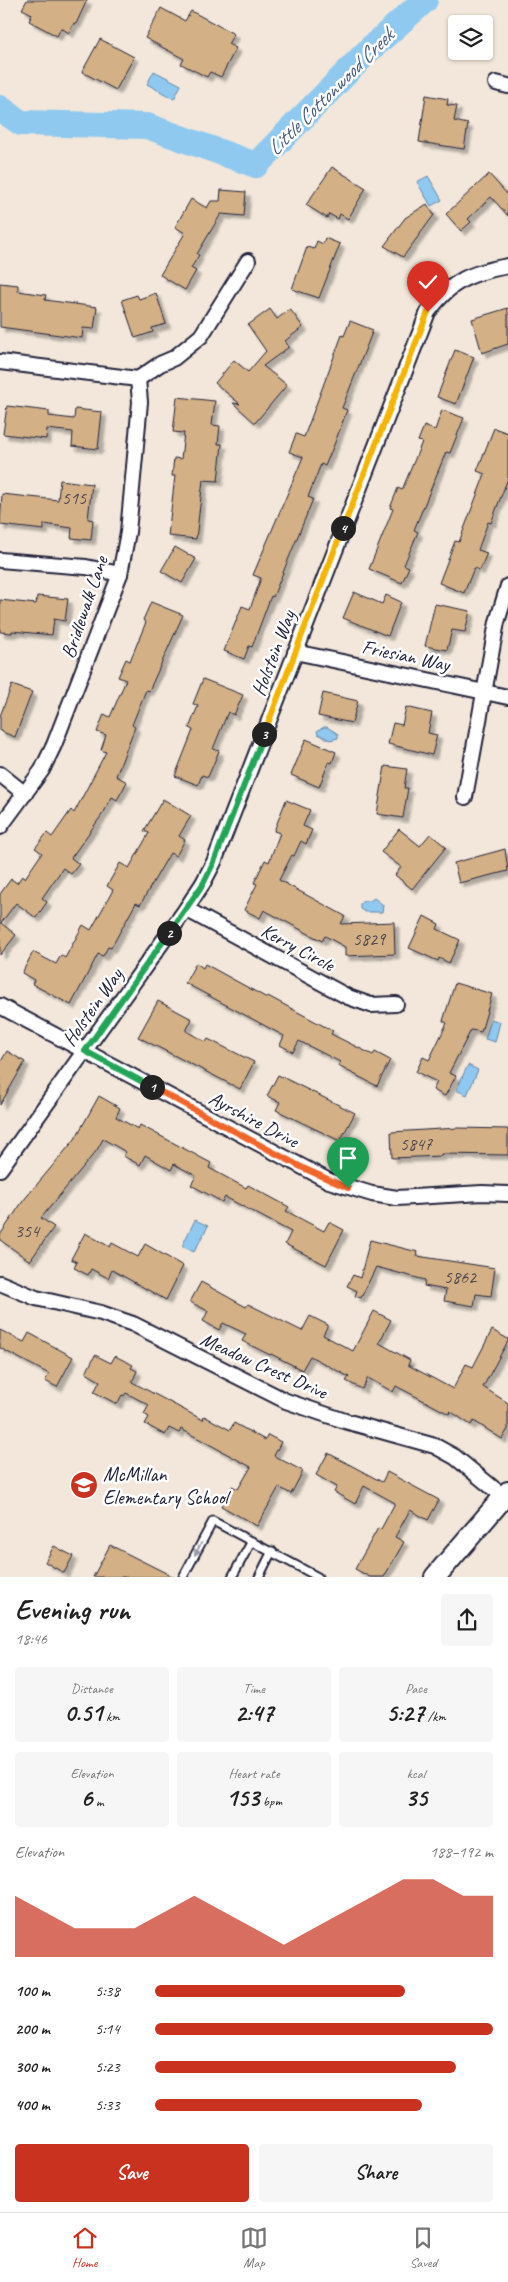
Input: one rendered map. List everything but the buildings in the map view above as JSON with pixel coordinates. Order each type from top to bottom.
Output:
[{"type":"main road","points":[[435,1577],[506,1494]]},
{"type":"street","points":[[0,362],[138,380],[160,364],[174,358],[201,336],[248,261]]},
{"type":"street","name":"Holstein Way","points":[[0,1169],[186,909],[203,884],[214,862],[428,312],[440,296],[456,281],[480,271],[508,266]]},
{"type":"street","name":"Bridlewalk Lane","points":[[0,828],[42,770],[54,745],[120,574],[128,532],[140,402],[138,380]]},
{"type":"street","points":[[0,560],[86,568],[120,574]]},
{"type":"street","points":[[465,797],[497,622],[508,586]]},
{"type":"street","name":"Friesian Way","points":[[295,652],[508,698]]},
{"type":"street","points":[[0,774],[25,794]]},
{"type":"street","name":"Kerry Circle","points":[[186,909],[348,997],[372,1005],[396,1004]]},
{"type":"street","name":"Ayrshire Drive","points":[[0,1006],[312,1172],[348,1188],[397,1198],[482,1193],[508,1194]]},
{"type":"street","name":"Meadow Crest Drive","points":[[0,1283],[36,1298],[101,1313],[133,1324],[286,1401],[344,1422],[435,1446],[455,1457],[506,1494]]},
{"type":"lane","points":[[183,1577],[213,1521],[318,1577]]},
{"type":"lane","points":[[232,1577],[252,1541]]},
{"type":"lane","points":[[259,1577],[272,1551]]},
{"type":"water","points":[[154,71],[181,85],[174,99],[147,84]]},
{"type":"water","points":[[428,176],[442,200],[431,206],[417,182]]},
{"type":"water","points":[[324,727],[338,734],[338,738],[330,740],[318,734],[317,731]]},
{"type":"water","points":[[374,898],[383,905],[382,912],[365,912],[360,909],[360,904],[363,901],[370,901]]},
{"type":"water","points":[[491,1019],[500,1022],[495,1042],[485,1039]]},
{"type":"water","points":[[468,1065],[478,1070],[467,1095],[456,1090]]},
{"type":"water","points":[[195,1220],[208,1226],[194,1252],[182,1246]]},
{"type":"waterway","name":"Little Cottonwood Creek","points":[[0,108],[21,123],[147,126],[256,165],[370,49],[425,0]]},
{"type":"place","name":"McMillan Elementary School","points":[[84,1485]]},
{"type":"route","points":[[348,1188],[303,1168],[85,1051],[203,884],[214,862],[417,336],[428,312]]}]
